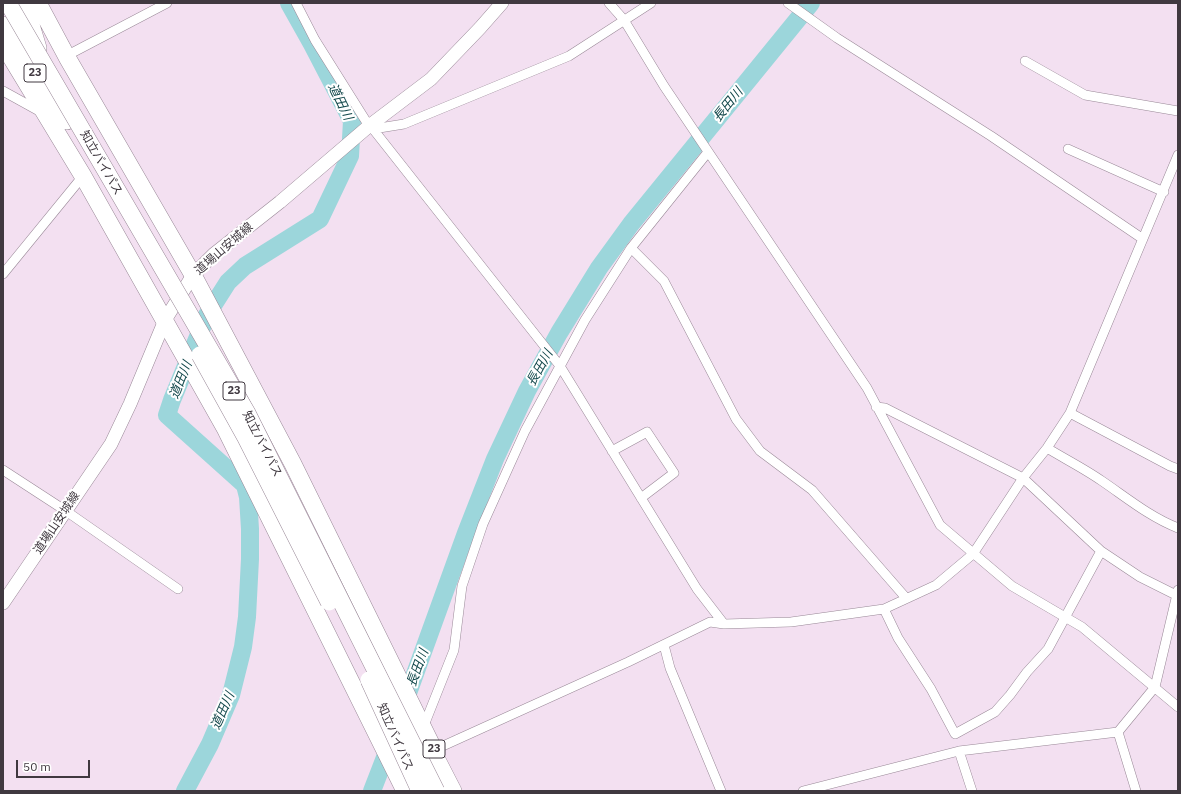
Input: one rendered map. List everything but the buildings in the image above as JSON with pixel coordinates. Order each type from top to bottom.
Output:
[{"type":"highway","name":"知立バイパス","points":[[8,3],[247,413],[436,791]]},
{"type":"highway","name":"23","points":[[22,3],[28,15],[44,64]]},
{"type":"highway","name":"23","points":[[38,3],[66,56],[193,275],[293,464],[365,606],[414,707],[452,791]]},
{"type":"highway","name":"知立バイパス","points":[[3,10],[170,299],[246,438],[378,699],[420,791]]},
{"type":"highway","name":"23","points":[[3,25],[67,121]]},
{"type":"highway","name":"23","points":[[3,44],[48,115],[225,428],[371,722],[400,786]]},
{"type":"main road","name":"道場山安城線","points":[[3,603],[111,444],[130,404],[165,320],[193,275],[214,254],[431,79],[502,3]]},
{"type":"street","points":[[66,56],[167,3]]},
{"type":"street","points":[[296,3],[315,40],[371,128],[560,366],[697,589],[724,624]]},
{"type":"street","points":[[609,3],[624,20],[691,127],[867,388],[940,525],[1012,586],[1082,627],[1178,707]]},
{"type":"street","points":[[371,128],[404,124],[569,56],[651,3]]},
{"type":"street","points":[[790,4],[812,20],[991,136],[1143,240]]},
{"type":"street","points":[[1025,61],[1085,95],[1178,111]]},
{"type":"street","points":[[3,91],[48,115]]},
{"type":"street","points":[[1068,149],[1164,192]]},
{"type":"street","points":[[400,786],[454,650],[462,586],[483,524],[525,431],[585,320],[631,248],[708,152]]},
{"type":"street","points":[[434,750],[664,645],[710,622],[724,624],[791,622],[884,609],[936,585],[973,554],[1023,478],[1047,448],[1070,413],[1164,192],[1178,155]]},
{"type":"street","points":[[3,274],[83,176]]},
{"type":"street","points":[[631,248],[664,281],[736,419],[760,451],[812,490],[906,598]]},
{"type":"street","points":[[803,791],[959,751],[1118,732],[1155,687],[1177,594],[1140,577],[1102,551],[1023,478],[885,408],[876,407]]},
{"type":"street","points":[[1070,413],[1178,469]]},
{"type":"street","points":[[612,451],[647,432],[674,473],[641,498]]},
{"type":"street","points":[[1047,448],[1101,480],[1164,523],[1178,528]]},
{"type":"street","points":[[3,470],[66,511],[178,589]]},
{"type":"street","points":[[884,609],[898,638],[931,689],[955,734],[995,712],[1027,672],[1048,649],[1102,551]]},
{"type":"street","points":[[664,645],[670,668],[721,791]]},
{"type":"street","points":[[1118,732],[1136,791]]},
{"type":"street","points":[[959,751],[972,791]]},
{"type":"waterway","name":"道田川","points":[[185,791],[210,744],[231,695],[243,647],[247,617],[250,529],[248,497],[245,485],[167,415],[207,315],[228,282],[245,266],[320,219],[350,156],[352,121],[289,3]]},
{"type":"waterway","name":"長田川","points":[[403,707],[466,533],[495,459],[527,391],[559,333],[599,268],[631,224],[811,3]]},
{"type":"waterway","name":"長田川","points":[[372,791],[391,742]]}]
